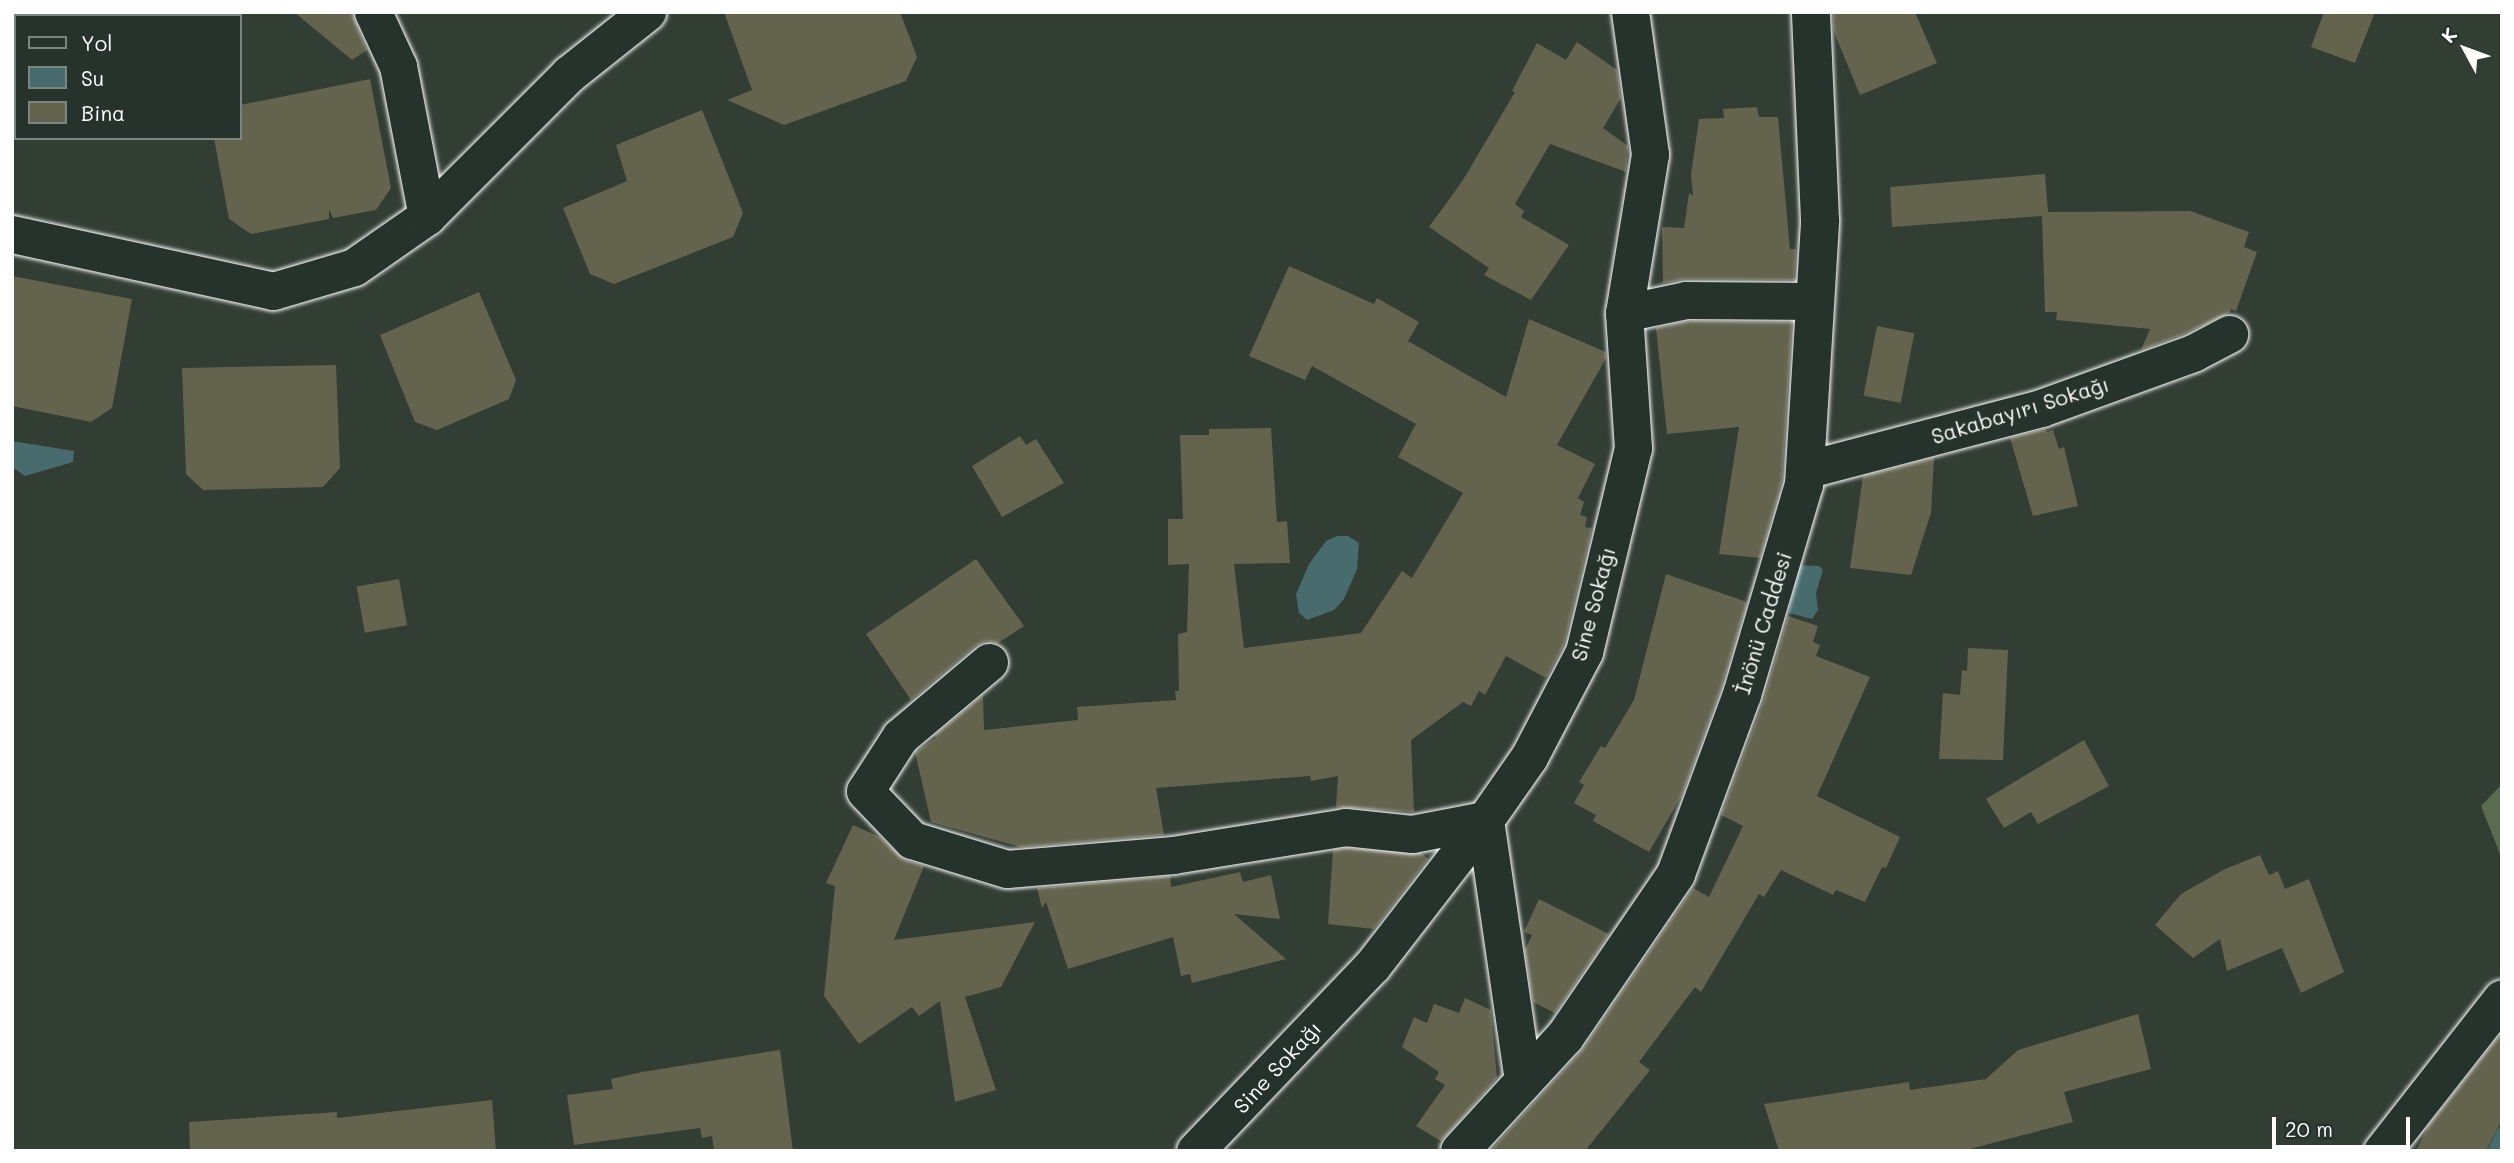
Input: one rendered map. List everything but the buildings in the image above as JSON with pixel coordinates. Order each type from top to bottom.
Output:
[{"type":"street","points":[[373,12],[398,66],[428,216]]},
{"type":"street","points":[[12,234],[273,291],[354,267],[428,216],[569,74],[647,12]]},
{"type":"street","name":"Sine Sokağı","points":[[1195,1151],[1372,966],[1485,820],[1529,757],[1584,652],[1633,448],[1624,313],[1650,154],[1630,12]]},
{"type":"street","name":"İnönü Caddesi","points":[[1460,1151],[1565,1037],[1676,874],[1742,695],[1804,485],[1820,220],[1811,12]]},
{"type":"street","points":[[1624,313],[1686,300],[1815,301]]},
{"type":"street","name":"Sakabayırı Sokağı","points":[[1805,470],[2041,408],[2193,353],[2229,334]]},
{"type":"street","points":[[989,662],[900,737],[865,791],[912,840],[1007,869],[1173,855],[1345,828],[1412,834],[1485,820],[1523,1080]]},
{"type":"street","points":[[2382,1151],[2502,998]]},
{"type":"green space","points":[[2502,784],[2502,859],[2481,806]]},
{"type":"water","points":[[12,441],[74,451],[73,462],[25,476],[12,467]]},
{"type":"water","points":[[1337,536],[1348,536],[1359,543],[1357,569],[1344,599],[1334,610],[1307,620],[1299,613],[1296,594],[1309,564],[1326,541]]},
{"type":"water","points":[[1797,565],[1819,566],[1823,570],[1816,593],[1818,610],[1812,619],[1789,613]]},
{"type":"water","points":[[2502,1125],[2502,1151],[2487,1151],[2497,1130]]}]
